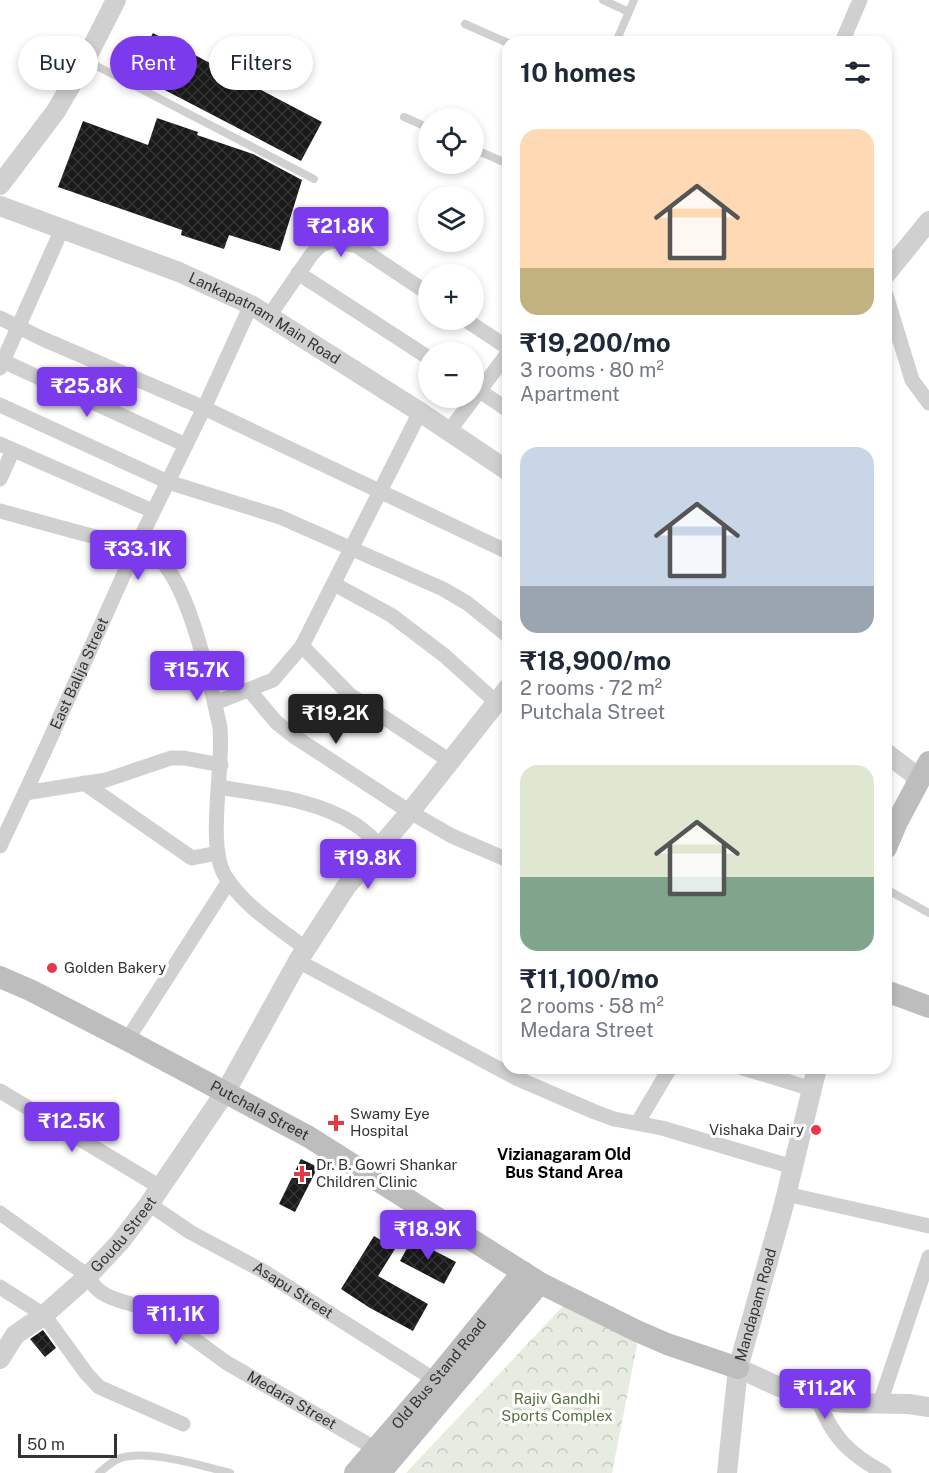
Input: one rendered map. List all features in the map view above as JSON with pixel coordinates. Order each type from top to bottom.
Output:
[{"type":"main road","points":[[892,834],[924,770]]},
{"type":"main road","name":"Putchala Street","points":[[0,977],[30,990],[226,1091],[309,1137],[532,1277]]},
{"type":"main road","points":[[892,994],[929,1007]]},
{"type":"main road","name":"Mandapam Road","points":[[532,1277],[647,1335],[738,1368]]},
{"type":"main road","name":"Old Bus Stand Road","points":[[355,1473],[435,1380],[532,1277]]},
{"type":"main road","name":"Old Bus Stand Road","points":[[380,1473],[532,1277]]},
{"type":"street","points":[[98,36],[116,0]]},
{"type":"street","points":[[845,36],[860,0]]},
{"type":"street","points":[[0,185],[56,111],[68,90]]},
{"type":"street","name":"Lankapatnam Main Road","points":[[0,206],[179,272],[251,305],[502,467]]},
{"type":"street","points":[[892,267],[929,221]]},
{"type":"street","points":[[62,230],[2,364],[186,445]]},
{"type":"street","points":[[269,316],[312,254],[321,245],[332,242],[344,242],[357,246],[418,287]]},
{"type":"street","points":[[298,273],[418,351]]},
{"type":"street","name":"East Balija Street","points":[[0,846],[137,545],[251,305]]},
{"type":"street","points":[[892,315],[912,380],[929,403]]},
{"type":"street","points":[[0,318],[204,408],[502,549]]},
{"type":"street","points":[[480,330],[502,347]]},
{"type":"street","points":[[484,380],[502,358]]},
{"type":"street","points":[[484,394],[502,406]]},
{"type":"street","points":[[0,405],[168,482],[272,514],[352,548],[455,595],[502,631]]},
{"type":"street","points":[[448,431],[464,408]]},
{"type":"street","points":[[215,704],[273,680],[302,646],[420,412]]},
{"type":"street","points":[[0,479],[6,447],[153,511]]},
{"type":"street","points":[[0,511],[92,536],[137,545],[163,561],[180,587],[189,610],[215,704],[222,746],[217,823],[218,853],[220,864],[229,881],[302,955],[502,1070]]},
{"type":"street","points":[[334,584],[391,615],[445,656],[502,694]]},
{"type":"street","points":[[302,646],[350,695],[450,761]]},
{"type":"street","points":[[250,691],[276,722],[295,738],[410,812],[452,836],[502,857]]},
{"type":"street","name":"Goudu Street","points":[[0,1359],[15,1335],[44,1315],[88,1276],[120,1242],[149,1204],[226,1091],[302,955],[346,887],[410,812],[502,696]]},
{"type":"street","points":[[892,756],[924,770]]},
{"type":"street","points":[[25,793],[127,774],[171,758],[184,758],[221,765]]},
{"type":"street","points":[[84,783],[192,858],[218,853]]},
{"type":"street","points":[[219,787],[301,802],[320,808],[357,825],[381,846]]},
{"type":"street","points":[[127,1040],[229,881]]},
{"type":"street","points":[[509,1074],[614,1119],[638,1122],[793,1167]]},
{"type":"street","points":[[638,1122],[666,1074]]},
{"type":"street","points":[[763,1074],[812,1089]]},
{"type":"street","name":"Mandapam Road","points":[[738,1368],[816,1074]]},
{"type":"street","points":[[0,1091],[160,1187]]},
{"type":"street","points":[[786,1194],[929,1226]]},
{"type":"street","name":"Asapu Street","points":[[149,1204],[190,1232],[262,1271],[435,1380]]},
{"type":"street","name":"Medara Street","points":[[0,1212],[88,1276],[96,1289],[107,1296],[147,1307],[158,1313],[227,1363],[375,1449]]},
{"type":"street","points":[[880,1403],[929,1257]]},
{"type":"street","points":[[0,1287],[44,1315],[99,1387],[183,1424]]},
{"type":"street","points":[[726,1473],[738,1368],[777,1386],[818,1400],[929,1407]]},
{"type":"street","points":[[818,1400],[828,1425],[838,1440],[884,1473]]},
{"type":"lane","points":[[603,0],[629,12]]},
{"type":"lane","points":[[619,36],[634,0]]},
{"type":"lane","points":[[465,24],[502,40]]},
{"type":"lane","points":[[98,68],[314,179]]},
{"type":"lane","points":[[404,117],[418,123]]},
{"type":"lane","points":[[484,153],[502,161]]},
{"type":"lane","points":[[892,892],[929,913]]},
{"type":"lane","points":[[99,1473],[116,1459],[129,1456],[166,1458],[230,1473]]},
{"type":"green space","name":"Rajiv Gandhi Sports Complex","points":[[564,1305],[638,1340],[612,1473],[406,1473]]},
{"type":"building","points":[[197,56],[209,62],[209,90],[261,90],[322,122],[301,161],[165,90],[197,90]]},
{"type":"building","points":[[157,118],[198,132],[197,135],[253,154],[302,180],[280,251],[229,235],[224,249],[181,235],[182,230],[58,187],[83,121],[148,145]]},
{"type":"building","points":[[301,1159],[318,1167],[295,1212],[279,1204]]},
{"type":"building","points":[[374,1236],[395,1249],[378,1276],[428,1304],[413,1331],[341,1289]]},
{"type":"building","points":[[412,1239],[456,1262],[444,1284],[400,1261]]},
{"type":"building","points":[[43,1330],[56,1348],[45,1357],[30,1339]]},
{"type":"place","name":"Golden Bakery","points":[[52,968]]},
{"type":"place","name":"Swamy Eye Hospital","points":[[336,1123]]},
{"type":"place","name":"Vishaka Dairy","points":[[816,1130]]},
{"type":"place","name":"Dr. B. Gowri Shankar Children Clinic","points":[[302,1174]]},
{"type":"district","name":"Vizianagaram Old Bus Stand Area","points":[[564,1163]]}]
